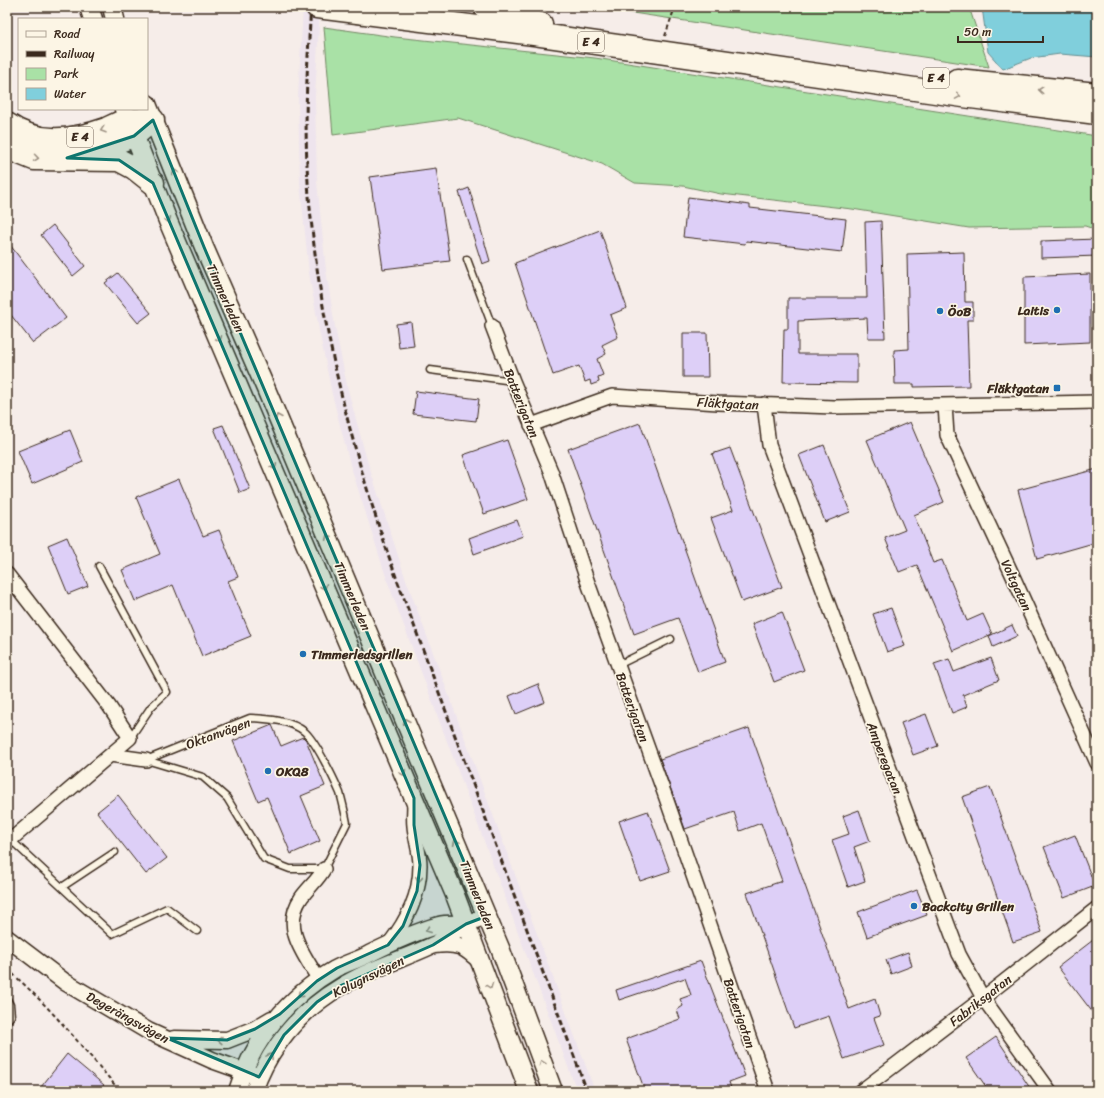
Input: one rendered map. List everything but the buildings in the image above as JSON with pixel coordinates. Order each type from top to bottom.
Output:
[{"type":"highway","name":"E 4","points":[[405,7],[664,40],[984,84],[1097,94]]},
{"type":"highway","name":"E 4","points":[[485,7],[541,24]]},
{"type":"highway","name":"E 4","points":[[324,8],[534,34],[1091,114]]},
{"type":"highway","name":"E 4","points":[[7,124],[17,131],[36,138],[52,140],[89,135],[129,122],[150,112]]},
{"type":"highway","name":"E 4","points":[[67,158],[85,154],[129,122]]},
{"type":"highway","name":"E 4","points":[[7,148],[34,159],[67,158],[119,160],[134,168],[153,183]]},
{"type":"main road","points":[[89,7],[93,18]]},
{"type":"main road","points":[[112,7],[115,18]]},
{"type":"main road","name":"Timmerleden","points":[[150,112],[204,247],[266,390],[487,916],[553,1091]]},
{"type":"main road","name":"Timmerleden","points":[[129,122],[153,183],[370,699],[414,798],[466,924],[529,1091]]},
{"type":"street","name":"Batterigatan","points":[[492,326],[512,381],[551,471],[587,580],[666,798],[768,1091]]},
{"type":"street","name":"Fläktgatan","points":[[531,425],[612,396],[834,407],[1097,402]]},
{"type":"street","name":"Amperegatan","points":[[764,404],[769,445],[858,687],[959,954],[983,998],[1050,1091]]},
{"type":"street","name":"Voltgatan","points":[[945,405],[947,435],[1009,567],[1097,763]]},
{"type":"street","points":[[7,574],[109,706],[130,738],[9,841]]},
{"type":"street","name":"Oktanvägen","points":[[110,755],[146,760]]},
{"type":"street","name":"Kolugnsvägen","points":[[388,945],[411,911],[417,891],[420,865],[414,825],[414,798]]},
{"type":"street","name":"Oktanvägen","points":[[319,980],[297,943],[293,930],[294,914],[301,899],[324,869]]},
{"type":"street","name":"Fabriksgatan","points":[[861,1091],[983,998],[1097,908]]},
{"type":"street","name":"Kolugnsvägen","points":[[237,1091],[252,1080],[284,1035],[317,1002],[342,985],[433,946],[466,924],[487,916]]},
{"type":"street","name":"Kolugnsvägen","points":[[167,1038],[227,1040],[254,1029],[280,1014],[319,980],[336,968],[388,945],[440,925],[466,924]]},
{"type":"street","name":"Degerängsvägen","points":[[7,938],[65,982],[148,1031],[167,1038],[252,1080]]},
{"type":"street","name":"Kolugnsvägen","points":[[433,946],[452,943],[467,949],[480,962]]},
{"type":"street","name":"Kolugnsvägen","points":[[252,1080],[258,1044],[280,1014]]},
{"type":"lane","points":[[467,259],[492,326]]},
{"type":"lane","points":[[430,370],[512,381]]},
{"type":"lane","points":[[99,566],[167,692],[151,707],[130,738]]},
{"type":"lane","points":[[618,665],[672,639]]},
{"type":"lane","name":"Oktanvägen","points":[[250,718],[270,719],[290,724],[306,733],[320,753],[340,794],[347,823],[324,869],[290,868],[264,859],[227,798],[203,777],[146,760],[250,718]]},
{"type":"lane","points":[[9,841],[62,887],[112,934],[167,908],[197,931]]},
{"type":"lane","points":[[62,887],[115,852]]},
{"type":"lane","points":[[7,999],[10,1005],[11,1016],[7,1021]]},
{"type":"path","points":[[664,40],[675,7]]},
{"type":"path","points":[[7,969],[25,985],[54,1016],[120,1091]]},
{"type":"highlighted area","points":[[153,120],[204,247],[487,916],[466,924],[433,945],[342,985],[317,1002],[284,1035],[259,1077],[167,1038],[227,1040],[255,1029],[280,1014],[317,981],[337,968],[388,945],[403,926],[417,891],[420,865],[414,825],[414,798],[153,183],[119,160],[67,158],[134,136]]},
{"type":"shaded area","points":[[303,7],[320,7],[315,97],[317,182],[326,270],[335,327],[348,390],[367,460],[404,574],[595,1091],[577,1091],[387,580],[350,464],[332,394],[309,273],[300,183],[298,97]]},
{"type":"green space","points":[[593,7],[969,7],[989,67]]},
{"type":"green space","points":[[324,27],[395,37],[595,58],[1097,136],[1097,230],[1085,226],[969,228],[852,209],[721,194],[683,186],[635,183],[602,164],[458,118],[333,135]]},
{"type":"water","points":[[982,7],[1097,7],[1097,57],[1060,54],[1031,58],[1003,69],[988,52]]},
{"type":"railway","points":[[311,7],[306,116],[308,182],[319,283],[338,382],[365,480],[396,577],[587,1091]]},
{"type":"place","name":"Laitis","points":[[1057,310]]},
{"type":"place","name":"ÖoB","points":[[940,311]]},
{"type":"place","name":"Fläktgatan","points":[[1057,388]]},
{"type":"place","name":"Timmerledsgrillen","points":[[303,654]]},
{"type":"place","name":"OKQ8","points":[[268,771]]},
{"type":"place","name":"Backcity Grillen","points":[[914,906]]}]
